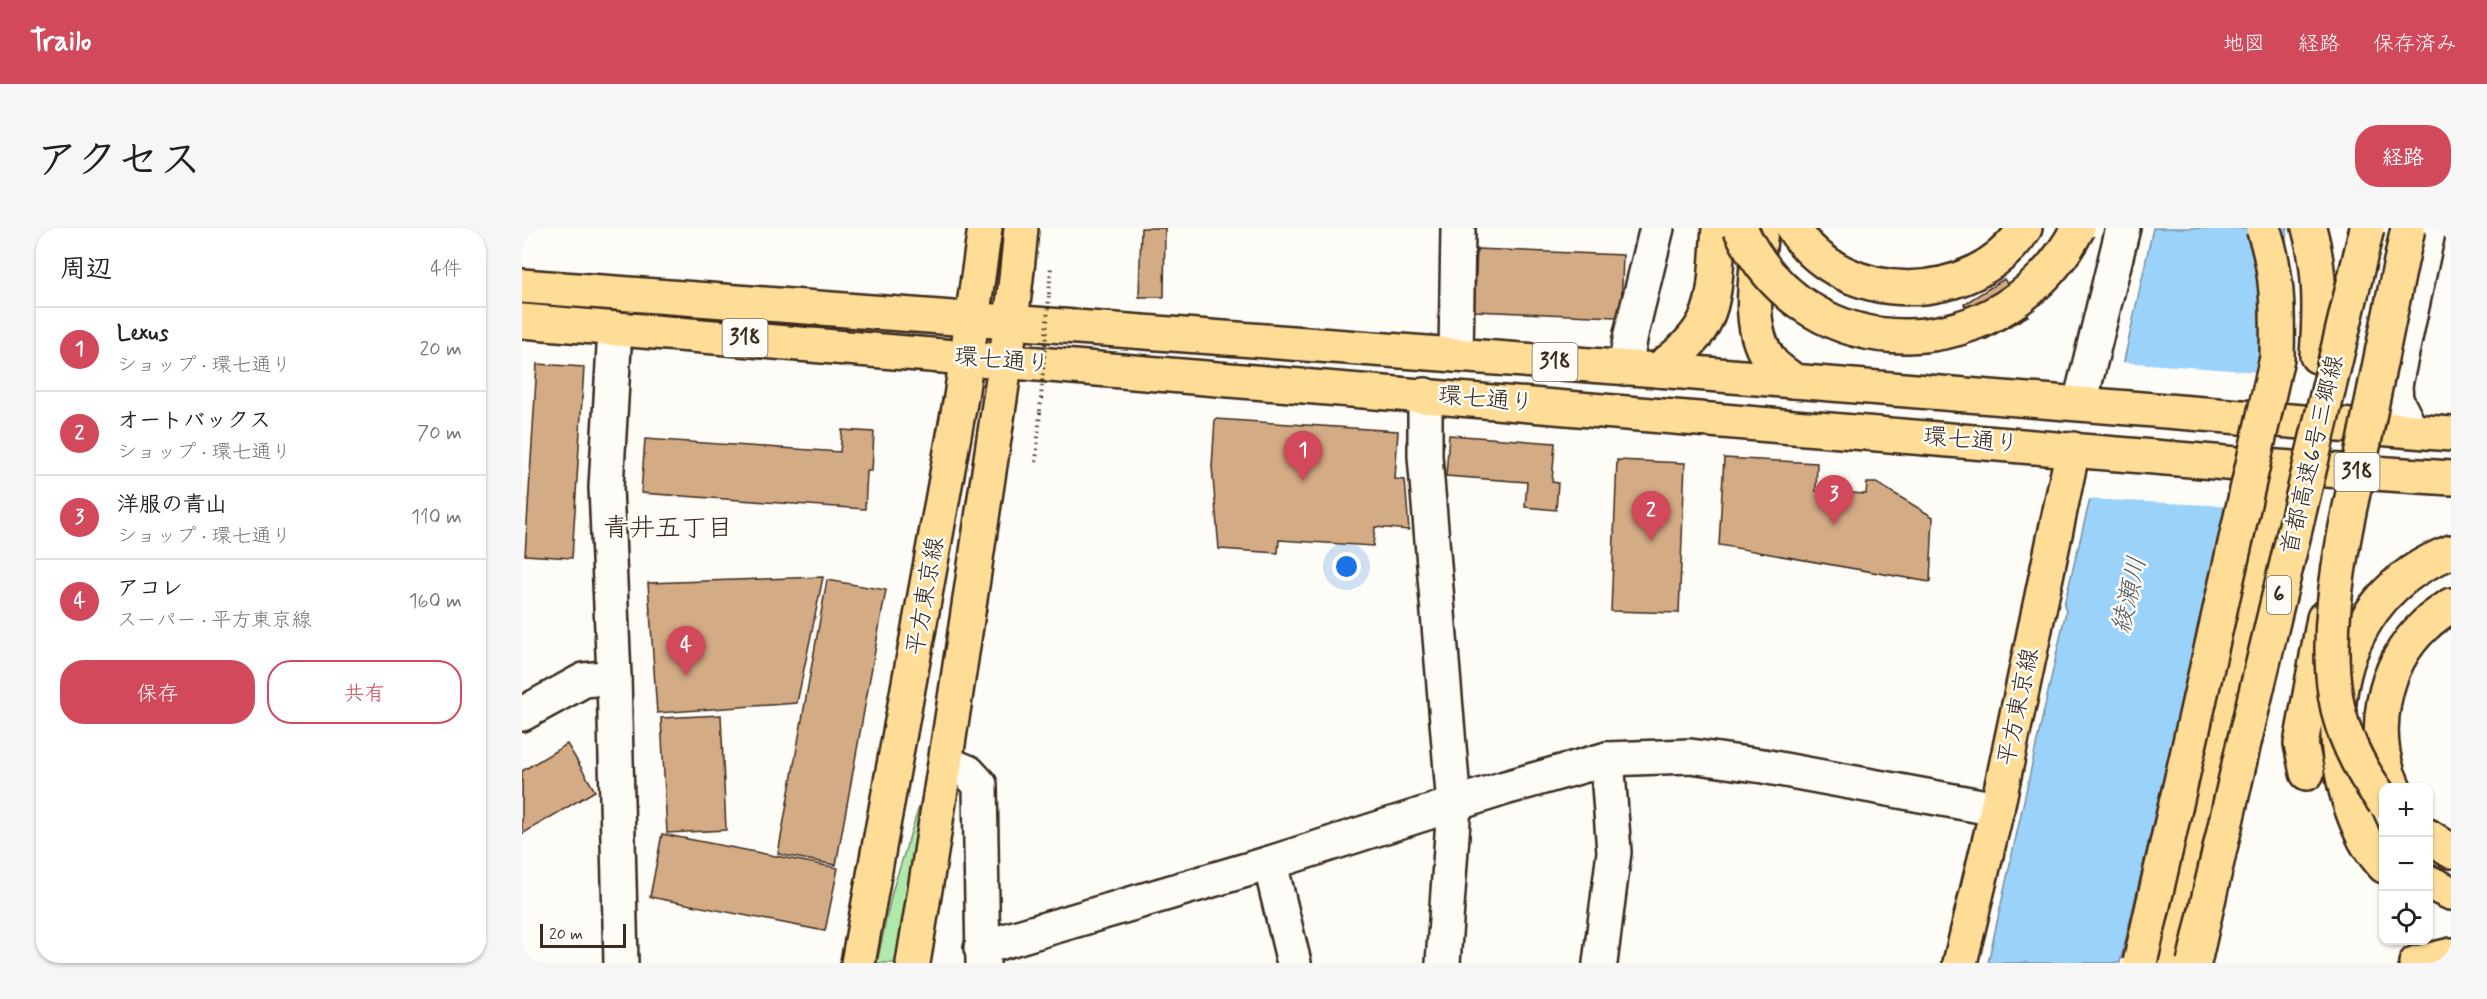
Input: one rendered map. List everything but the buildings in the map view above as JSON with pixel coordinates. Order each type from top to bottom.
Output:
[{"type":"main road","name":"平方東京線","points":[[858,963],[967,358],[985,228]]},
{"type":"main road","name":"平方東京線","points":[[914,963],[1005,362],[1021,228]]},
{"type":"main road","points":[[1657,370],[1682,353],[1707,321],[1713,298],[1719,228]]},
{"type":"main road","points":[[1740,228],[1763,267],[1789,295],[1823,318],[1865,331],[1910,337],[1956,329],[1998,313],[2032,290],[2059,261],[2078,228]]},
{"type":"main road","points":[[1761,228],[1755,300],[1760,343],[1772,364],[1794,381]]},
{"type":"main road","points":[[1793,228],[1817,256],[1841,273],[1870,284],[1903,288],[1938,286],[1968,275],[1996,260],[2025,228]]},
{"type":"main road","points":[[2140,963],[2277,358],[2278,303],[2270,249],[2263,228]]},
{"type":"main road","points":[[2193,963],[2204,879],[2317,356],[2320,299],[2314,247],[2308,228]]},
{"type":"main road","name":"首都高速6号三郷線","points":[[2193,963],[2367,228]]},
{"type":"main road","name":"首都高速6号三郷線","points":[[2207,963],[2301,539],[2378,228]]},
{"type":"main road","points":[[2307,773],[2301,744],[2326,606],[2334,537],[2382,311],[2393,228]]},
{"type":"main road","points":[[2379,795],[2364,774],[2345,733],[2336,694],[2332,654],[2333,609],[2342,544],[2408,228]]},
{"type":"main road","name":"環七通り","points":[[522,286],[1657,370],[2451,434]]},
{"type":"main road","name":"環七通り","points":[[522,321],[2262,466],[2451,478]]},
{"type":"main road","name":"平方東京線","points":[[1960,963],[2081,450]]},
{"type":"main road","points":[[2169,963],[2270,505],[2272,484],[2262,466]]},
{"type":"main road","points":[[2379,859],[2366,841],[2351,805],[2342,771],[2339,714],[2346,659],[2360,628],[2379,601],[2406,576],[2435,558],[2451,552]]},
{"type":"main road","points":[[2392,783],[2387,773],[2381,730],[2385,690],[2401,655],[2424,625],[2451,605]]},
{"type":"main road","points":[[2326,606],[2326,651],[2333,724],[2343,770],[2354,803],[2373,836],[2379,841]]},
{"type":"main road","points":[[2430,837],[2451,851]]},
{"type":"main road","points":[[2433,847],[2451,857]]},
{"type":"main road","points":[[2433,884],[2451,892]]},
{"type":"main road","points":[[2433,902],[2451,910]]},
{"type":"main road","points":[[2416,963],[2451,955]]},
{"type":"street","points":[[1456,355],[1458,228]]},
{"type":"street","points":[[1625,368],[1657,228]]},
{"type":"street","points":[[2090,404],[2123,228]]},
{"type":"street","points":[[2411,430],[2396,400],[2396,385],[2429,228]]},
{"type":"street","points":[[615,329],[606,487],[614,677],[621,963]]},
{"type":"street","points":[[1425,395],[1425,456],[1454,806],[1443,963]]},
{"type":"street","points":[[522,714],[584,680],[614,677]]},
{"type":"street","points":[[946,763],[968,772],[980,785],[982,956],[1505,788],[1607,759],[1690,756],[1763,766],[1997,808]]},
{"type":"street","points":[[1600,963],[1614,852],[1607,759]]},
{"type":"street","points":[[1270,863],[1294,963]]},
{"type":"path","points":[[1036,462],[1051,264]]},
{"type":"green space","points":[[924,791],[926,792],[901,963],[877,963],[892,892]]},
{"type":"water","name":"綾瀬川","points":[[2153,228],[2288,228],[2208,589],[2120,963],[1988,963],[2066,611],[2064,605],[2124,361]]},
{"type":"pier","points":[[2120,362],[2259,372],[2229,506],[2086,499]]},
{"type":"place","name":"Lexus","points":[[1303,481]]},
{"type":"place","name":"洋服の青山","points":[[1834,525]]},
{"type":"place","name":"オートバックス","points":[[1651,541]]},
{"type":"place","name":"アコレ","points":[[686,676]]},
{"type":"district","name":"青井五丁目","points":[[668,529]]}]
